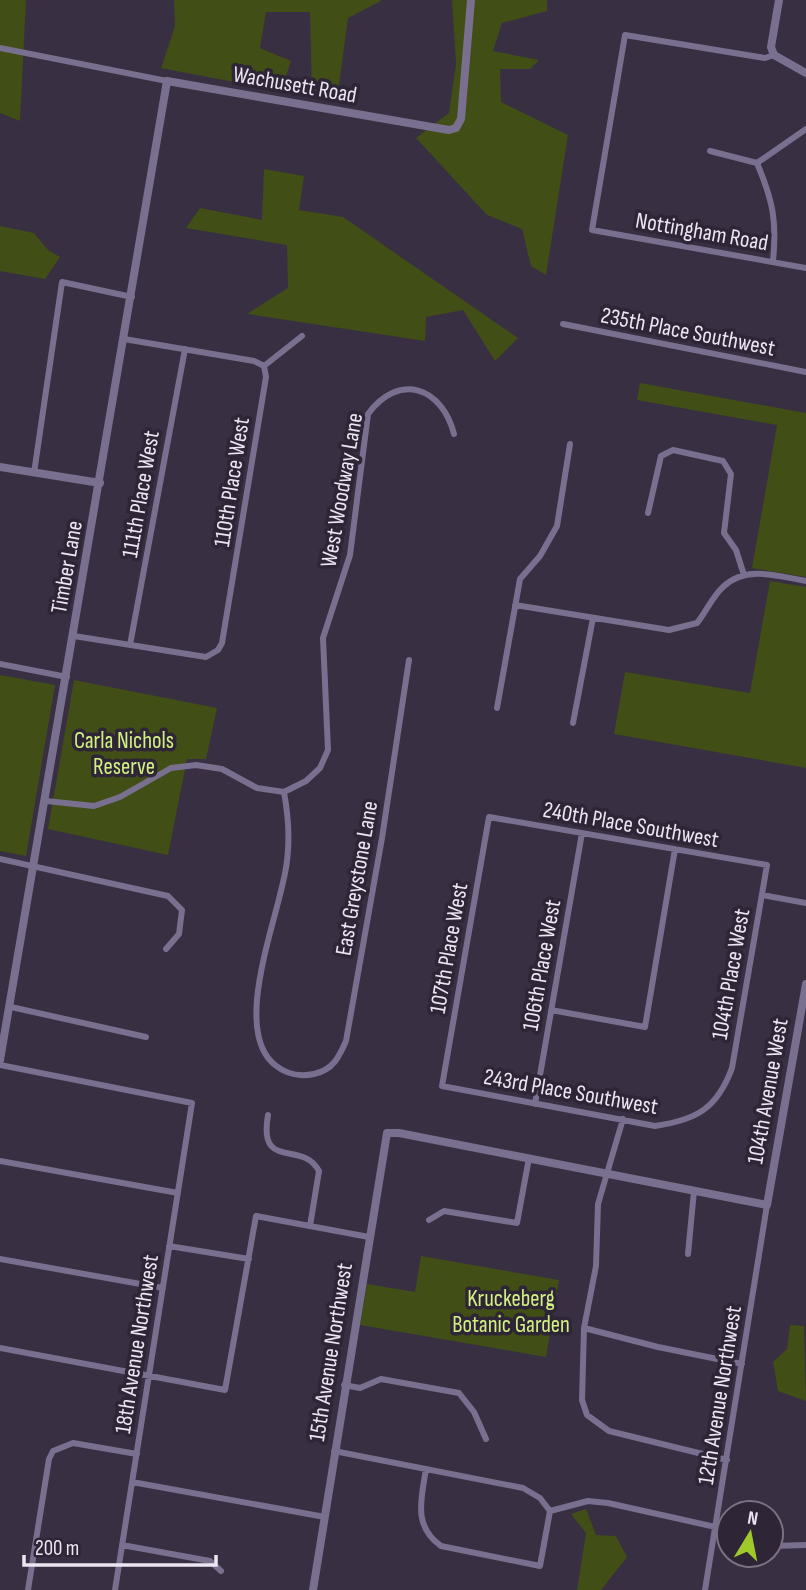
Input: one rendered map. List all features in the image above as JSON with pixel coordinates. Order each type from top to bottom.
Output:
[{"type":"street","name":"Wachusett Road","points":[[0,48],[167,81],[438,128],[456,128],[461,120],[471,0]]},
{"type":"street","points":[[779,0],[771,47],[774,55],[806,73]]},
{"type":"street","name":"Nottingham Road","points":[[774,55],[765,58],[625,35],[592,230],[806,268]]},
{"type":"street","name":"Timber Lane","points":[[0,1060],[167,81]]},
{"type":"street","points":[[710,151],[757,163],[806,129]]},
{"type":"street","points":[[757,163],[774,210],[776,228],[773,261]]},
{"type":"street","points":[[34,472],[62,282],[132,297]]},
{"type":"street","name":"235th Place Southwest","points":[[563,324],[806,372]]},
{"type":"street","points":[[124,339],[254,361],[264,366],[302,336]]},
{"type":"street","name":"111th Place West","points":[[130,645],[185,349]]},
{"type":"street","name":"110th Place West","points":[[130,645],[206,657],[218,650],[222,643],[264,390],[264,366]]},
{"type":"street","name":"West Woodway Lane","points":[[284,792],[306,781],[320,768],[328,750],[323,638],[350,555],[368,414],[379,400],[394,392],[411,389],[426,392],[449,414],[454,434]]},
{"type":"street","points":[[497,708],[520,579],[540,556],[557,526],[570,444]]},
{"type":"street","points":[[648,513],[661,456],[673,450],[723,461],[731,474],[723,533],[736,550],[744,575]]},
{"type":"street","points":[[0,467],[100,483]]},
{"type":"street","points":[[515,605],[669,630],[697,623],[723,587],[744,575],[758,573],[806,581]]},
{"type":"street","points":[[573,723],[593,618]]},
{"type":"street","points":[[74,636],[130,645]]},
{"type":"street","name":"East Greystone Lane","points":[[284,792],[288,825],[287,862],[261,963],[257,1037],[270,1060],[283,1071],[301,1076],[317,1073],[333,1065],[346,1041],[382,838],[409,660]]},
{"type":"street","points":[[0,664],[67,677]]},
{"type":"street","points":[[46,801],[93,806],[120,797],[171,768],[196,765],[222,769],[257,788],[284,792]]},
{"type":"street","name":"240th Place Southwest","points":[[489,817],[767,865]]},
{"type":"street","name":"107th Place West","points":[[442,1086],[489,817]]},
{"type":"street","name":"106th Place West","points":[[535,1104],[582,833]]},
{"type":"street","points":[[551,1010],[645,1027],[675,849]]},
{"type":"street","points":[[0,859],[169,896],[182,910],[179,934],[166,950]]},
{"type":"street","name":"104th Place West","points":[[724,1088],[732,1068],[767,865]]},
{"type":"street","points":[[762,895],[806,903]]},
{"type":"street","name":"104th Avenue West","points":[[767,1205],[806,984]]},
{"type":"street","points":[[11,1007],[146,1037]]},
{"type":"street","name":"18th Avenue Northwest","points":[[0,1065],[192,1103],[115,1590]]},
{"type":"street","name":"243rd Place Southwest","points":[[442,1086],[655,1126],[679,1122],[705,1109],[724,1088]]},
{"type":"street","points":[[268,1115],[265,1129],[269,1145],[275,1151],[309,1160],[319,1171],[310,1226]]},
{"type":"street","points":[[623,1119],[598,1204],[596,1266],[584,1328],[580,1383],[587,1415],[609,1431],[727,1460]]},
{"type":"street","name":"15th Avenue Northwest","points":[[313,1590],[344,1385],[387,1133],[529,1158]]},
{"type":"street","points":[[429,1220],[444,1211],[517,1223],[529,1158],[767,1205]]},
{"type":"street","points":[[0,1161],[178,1193]]},
{"type":"street","points":[[688,1254],[694,1191]]},
{"type":"street","name":"12th Avenue Northwest","points":[[720,1499],[767,1205]]},
{"type":"street","points":[[0,1348],[225,1390],[256,1216],[369,1237]]},
{"type":"street","points":[[169,1246],[248,1259]]},
{"type":"street","points":[[0,1259],[163,1288]]},
{"type":"street","points":[[584,1328],[658,1348],[742,1364]]},
{"type":"street","points":[[344,1385],[360,1388],[381,1379],[459,1393],[474,1412],[486,1439]]},
{"type":"street","points":[[28,1590],[49,1459],[60,1447],[73,1443],[136,1454]]},
{"type":"street","points":[[334,1451],[523,1488],[540,1498],[551,1511]]},
{"type":"street","points":[[426,1469],[420,1506],[423,1528],[441,1546],[540,1566],[551,1511]]},
{"type":"street","points":[[132,1482],[325,1517]]},
{"type":"street","points":[[551,1511],[588,1501],[715,1525]]},
{"type":"street","name":"12th Avenue Northwest","points":[[705,1590],[715,1531]]},
{"type":"street","points":[[122,1545],[210,1561],[220,1571]]},
{"type":"street","points":[[785,1546],[806,1545]]},
{"type":"green space","points":[[0,0],[26,0],[20,121],[0,113]]},
{"type":"green space","points":[[174,0],[381,1],[348,18],[337,100],[312,96],[310,12],[266,12],[260,48],[291,61],[281,91],[161,68],[175,26]]},
{"type":"green space","points":[[452,0],[547,0],[547,11],[502,23],[493,51],[539,60],[530,69],[500,69],[501,102],[568,135],[546,275],[531,266],[522,229],[487,215],[416,138],[449,113],[456,64]]},
{"type":"green space","points":[[264,169],[304,176],[299,210],[343,217],[518,338],[495,361],[463,310],[426,317],[425,341],[247,314],[288,288],[287,245],[186,228],[200,208],[262,220]]},
{"type":"green space","points":[[0,226],[34,233],[48,250],[60,257],[45,279],[0,271]]},
{"type":"green space","points":[[640,383],[806,413],[806,577],[752,568],[777,425],[637,400]]},
{"type":"green space","points":[[770,581],[806,587],[806,768],[614,734],[625,672],[750,693]]},
{"type":"green space","name":"Carla Nichols Reserve","points":[[0,675],[55,685],[26,856],[0,851]]},
{"type":"green space","name":"Carla Nichols Reserve","points":[[74,680],[217,708],[206,759],[187,759],[168,855],[48,829]]},
{"type":"green space","name":"Kruckeberg Botanic Garden","points":[[421,1256],[559,1280],[546,1357],[360,1325],[367,1284],[415,1292]]},
{"type":"green space","points":[[790,1325],[804,1326],[806,1401],[778,1391],[773,1362],[787,1349]]},
{"type":"green space","points":[[586,1509],[596,1535],[616,1536],[627,1557],[601,1590],[577,1590],[586,1533],[571,1514]]}]
